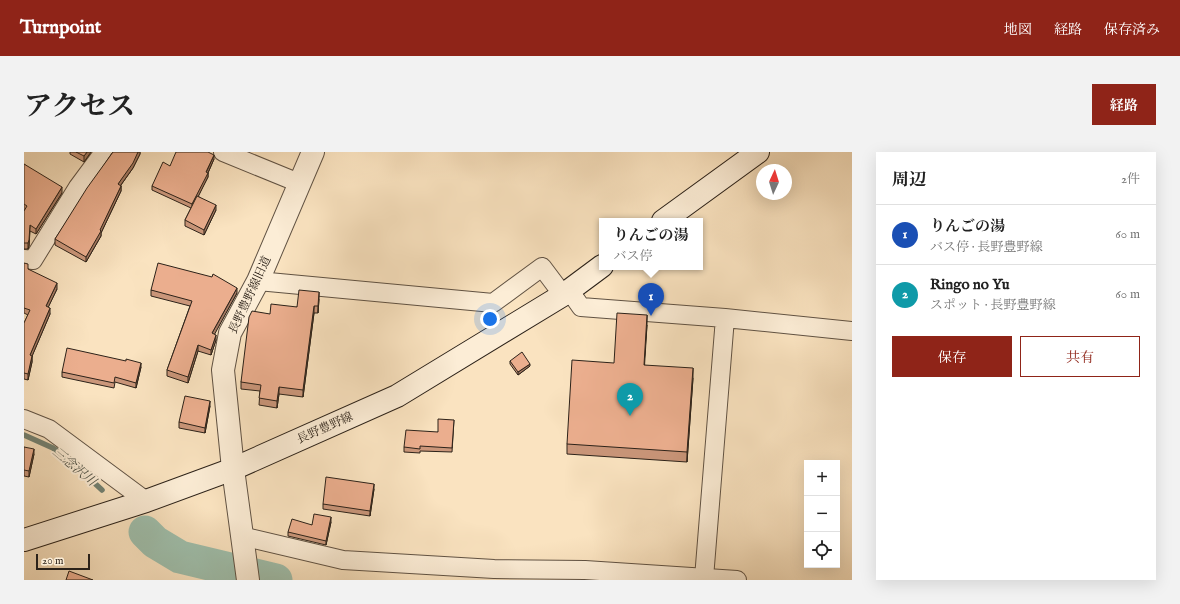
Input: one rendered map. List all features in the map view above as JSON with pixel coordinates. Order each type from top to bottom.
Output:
[{"type":"main road","name":"長野豊野線旧道","points":[[248,580],[233,469],[222,370],[230,333],[258,281],[312,152]]},
{"type":"main road","points":[[667,218],[758,152]]},
{"type":"main road","name":"長野豊野線","points":[[24,540],[146,501],[233,469],[397,396],[566,292],[599,268]]},
{"type":"street","points":[[24,259],[33,260],[78,187],[104,152]]},
{"type":"street","points":[[223,152],[299,183]]},
{"type":"street","points":[[258,281],[494,303],[542,267],[581,307],[725,318],[852,331]]},
{"type":"street","points":[[704,578],[725,318]]},
{"type":"street","points":[[24,419],[50,429],[146,501]]},
{"type":"street","points":[[243,543],[343,560],[494,569],[585,570],[737,580]]},
{"type":"building","points":[[76,152],[87,152],[84,156]]},
{"type":"building","points":[[113,152],[138,152],[133,163],[118,184],[121,186],[100,230],[101,231],[86,257],[55,239],[87,188]]},
{"type":"building","points":[[176,152],[208,152],[214,155],[206,172],[208,173],[192,204],[152,186],[163,162],[170,166]]},
{"type":"building","points":[[24,164],[62,187],[36,229],[30,225],[28,243],[24,243],[24,211],[27,206],[24,204]]},
{"type":"building","points":[[197,196],[216,205],[204,230],[185,220]]},
{"type":"building","points":[[24,263],[28,264],[28,269],[57,283],[46,306],[50,308],[30,355],[32,356],[28,374],[24,373],[24,323],[30,310],[24,308]]},
{"type":"building","points":[[158,263],[212,277],[213,274],[237,288],[212,333],[216,335],[211,350],[198,345],[188,377],[167,370],[192,301],[151,290]]},
{"type":"building","points":[[299,290],[319,292],[318,306],[314,306],[303,390],[279,387],[277,401],[259,398],[261,385],[241,382],[249,317],[252,311],[270,314],[271,304],[297,307]]},
{"type":"building","points":[[617,313],[647,315],[644,365],[693,368],[687,452],[567,444],[572,360],[614,363]]},
{"type":"building","points":[[67,348],[141,363],[136,383],[115,377],[114,383],[62,372]]},
{"type":"building","points":[[522,352],[530,364],[518,372],[510,361]]},
{"type":"building","points":[[185,396],[210,401],[205,428],[179,422]]},
{"type":"building","points":[[438,419],[454,420],[452,448],[420,446],[420,449],[404,447],[406,430],[438,432]]},
{"type":"building","points":[[24,447],[34,449],[29,471],[24,470]]},
{"type":"building","points":[[326,477],[374,484],[370,511],[323,504]]},
{"type":"building","points":[[314,514],[331,517],[326,541],[288,532],[292,519],[312,525]]},
{"type":"building","points":[[69,571],[93,580],[66,580]]},
{"type":"waterway","name":"三念沢川","points":[[24,435],[53,448],[74,464],[102,490]]},
{"type":"waterway","name":"三念沢川","points":[[145,532],[155,542],[180,557],[276,580]]},
{"type":"place","name":"りんごの湯","points":[[651,316]]},
{"type":"place","name":"Ringo no Yu","points":[[630,416]]}]
